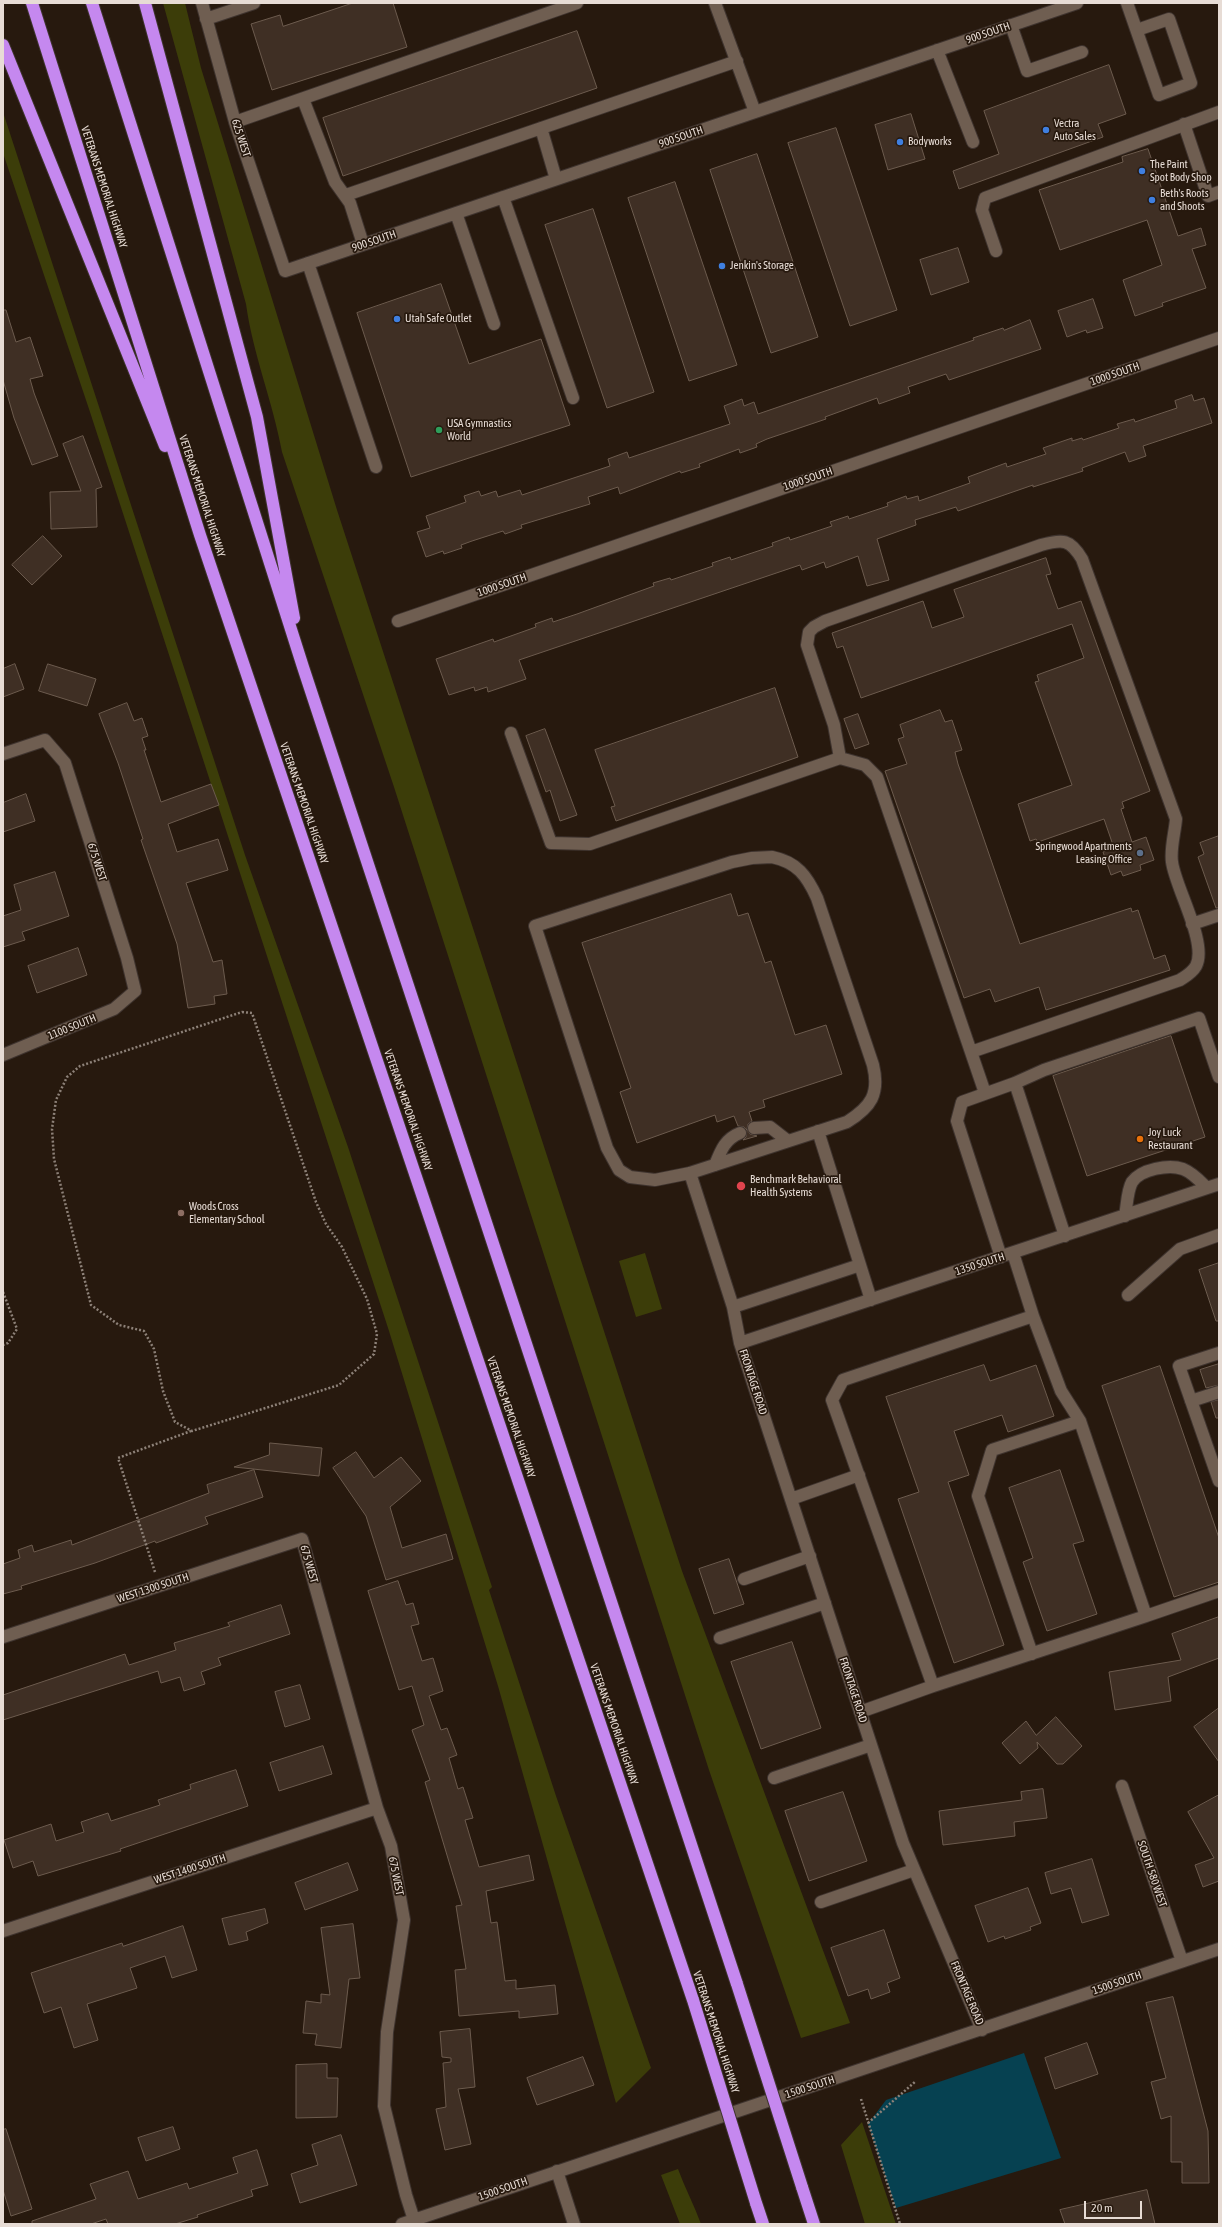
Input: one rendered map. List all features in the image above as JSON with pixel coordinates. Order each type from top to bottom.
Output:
[{"type":"highway","name":"VETERANS MEMORIAL HIGHWAY","points":[[32,3],[200,535],[693,2000],[763,2224]]},
{"type":"highway","points":[[92,3],[303,667],[737,1984],[814,2224]]},
{"type":"highway","points":[[145,3],[257,417],[303,667]]},
{"type":"highway","points":[[3,45],[200,535]]},
{"type":"street","name":"625 WEST","points":[[202,3],[235,122],[284,271]]},
{"type":"street","points":[[206,19],[254,3]]},
{"type":"street","points":[[235,122],[577,3]]},
{"type":"street","points":[[715,3],[756,112]]},
{"type":"street","name":"900 SOUTH","points":[[284,271],[1077,3]]},
{"type":"street","points":[[1127,3],[1159,95],[1192,83],[1169,19],[1137,30]]},
{"type":"street","points":[[1010,25],[1027,72],[1082,52]]},
{"type":"street","points":[[937,50],[973,142]]},
{"type":"street","points":[[346,195],[737,61]]},
{"type":"street","points":[[303,99],[335,182],[346,195],[363,244]]},
{"type":"street","points":[[996,251],[982,210],[986,198],[1219,112]]},
{"type":"street","points":[[1184,124],[1208,196],[1219,192]]},
{"type":"street","points":[[541,128],[556,179]]},
{"type":"street","points":[[503,197],[573,398]]},
{"type":"street","points":[[456,213],[494,324]]},
{"type":"street","points":[[308,263],[376,467]]},
{"type":"street","name":"1000 SOUTH","points":[[398,621],[1219,338]]},
{"type":"street","points":[[840,758],[834,725],[808,652],[808,638],[814,627],[825,621],[1041,545],[1065,541],[1072,545],[1082,559],[1176,819],[1171,862],[1192,924],[1197,947],[1197,965],[1187,976],[971,1052]]},
{"type":"street","points":[[511,733],[551,843],[590,844],[840,758],[865,766],[876,777],[985,1093]]},
{"type":"street","name":"675 WEST","points":[[3,754],[45,740],[65,763],[127,958],[135,991]]},
{"type":"street","points":[[752,858],[779,858],[800,869],[808,880],[817,898],[876,1079],[875,1093],[869,1105],[859,1114],[846,1122],[818,1131],[690,1173],[655,1180],[642,1180],[630,1177],[619,1170],[612,1160],[607,1148],[535,926],[752,858]]},
{"type":"street","points":[[1192,924],[1219,915]]},
{"type":"street","name":"1100 SOUTH","points":[[3,1055],[114,1009],[135,991]]},
{"type":"street","points":[[1001,1257],[957,1121],[962,1102],[1015,1083],[1044,1070],[1199,1018],[1219,1078]]},
{"type":"street","points":[[1015,1083],[1065,1236]]},
{"type":"street","points":[[754,1128],[770,1127],[788,1141]]},
{"type":"street","points":[[818,1131],[871,1300]]},
{"type":"street","points":[[716,1165],[723,1145],[732,1136],[740,1133]]},
{"type":"street","points":[[1125,1216],[1132,1182],[1139,1176],[1155,1170],[1169,1167],[1183,1169],[1191,1173],[1207,1188]]},
{"type":"street","name":"FRONTAGE ROAD","points":[[690,1173],[733,1307],[740,1343],[903,1843],[982,2030]]},
{"type":"street","name":"1350 SOUTH","points":[[740,1343],[1219,1184]]},
{"type":"street","points":[[1128,1295],[1180,1249],[1219,1235]]},
{"type":"street","points":[[1013,1253],[1033,1316],[1061,1391],[1080,1421],[1146,1616]]},
{"type":"street","points":[[733,1307],[860,1265]]},
{"type":"street","points":[[933,1686],[832,1400],[843,1380],[1033,1316]]},
{"type":"street","points":[[1219,1353],[1179,1366],[1191,1401],[1214,1449],[1219,1482]]},
{"type":"street","points":[[1191,1401],[1219,1392]]},
{"type":"street","points":[[1032,1654],[978,1496],[992,1450],[1080,1421]]},
{"type":"street","points":[[791,1499],[859,1475]]},
{"type":"street","name":"675 WEST","points":[[302,1539],[377,1808],[390,1846],[404,1920],[387,2032],[384,2106],[406,2195],[414,2220]]},
{"type":"street","name":"WEST 1300 SOUTH","points":[[3,1637],[302,1539]]},
{"type":"street","points":[[744,1579],[810,1556]]},
{"type":"street","points":[[860,1712],[933,1686],[1219,1591]]},
{"type":"street","points":[[720,1638],[825,1603]]},
{"type":"street","points":[[774,1778],[871,1745]]},
{"type":"street","name":"SOUTH 580 WEST","points":[[1122,1786],[1182,1961]]},
{"type":"street","name":"WEST 1400 SOUTH","points":[[3,1930],[377,1808]]},
{"type":"street","points":[[821,1902],[914,1870]]},
{"type":"street","name":"1500 SOUTH","points":[[402,2224],[1219,1949]]},
{"type":"street","points":[[557,2171],[574,2224]]},
{"type":"path","points":[[155,1573],[118,1458],[192,1431],[339,1385],[374,1354],[377,1334],[367,1299],[342,1247],[326,1224],[316,1202],[252,1013],[242,1012],[80,1066],[67,1077],[56,1100],[52,1129],[54,1159],[91,1305],[119,1325],[144,1332],[154,1349],[163,1391],[175,1422],[192,1431]]},
{"type":"path","points":[[3,1292],[17,1328],[8,1343],[3,1345]]},
{"type":"path","points":[[868,2123],[916,2081]]},
{"type":"path","points":[[861,2099],[900,2224]]},
{"type":"shaded area","points":[[163,3],[185,3],[201,68],[337,510],[682,1571],[850,2023],[801,2038],[709,1770],[394,787],[282,452],[274,415],[253,342],[246,304]]},
{"type":"shaded area","points":[[3,112],[245,855],[348,1147],[492,1587],[489,1590],[556,1796],[651,2068],[616,2103],[498,1686],[389,1331],[90,412],[3,153]]},
{"type":"shaded area","points":[[645,1253],[662,1309],[636,1317],[619,1261]]},
{"type":"shaded area","points":[[862,2122],[896,2224],[865,2224],[841,2145]]},
{"type":"shaded area","points":[[678,2169],[701,2224],[680,2224],[661,2175]]},
{"type":"water","points":[[1024,2053],[1061,2158],[896,2208],[868,2124],[886,2100]]},
{"type":"building","points":[[353,3],[393,3],[407,47],[272,90],[251,24],[280,15],[283,26]]},
{"type":"building","points":[[577,31],[597,88],[343,176],[323,118]]},
{"type":"building","name":"Vectra Auto Sales","points":[[1109,65],[1126,114],[1098,124],[1103,137],[959,189],[953,171],[999,154],[984,111]]},
{"type":"building","name":"Bodyworks","points":[[911,114],[925,159],[888,170],[875,125]]},
{"type":"building","points":[[836,128],[897,310],[850,326],[788,143]]},
{"type":"building","points":[[1148,149],[1178,236],[1201,228],[1206,245],[1192,249],[1206,288],[1162,303],[1163,306],[1135,316],[1123,280],[1162,265],[1147,220],[1060,250],[1039,190],[1123,162],[1122,157]]},
{"type":"building","points":[[757,154],[818,337],[771,353],[710,170]]},
{"type":"building","points":[[675,182],[737,365],[689,381],[628,198]]},
{"type":"building","points":[[593,209],[654,392],[607,408],[545,225]]},
{"type":"building","points":[[958,248],[969,282],[931,295],[920,260]]},
{"type":"building","points":[[441,284],[469,364],[541,339],[570,425],[411,477],[357,313]]},
{"type":"building","points":[[1093,299],[1103,328],[1087,333],[1086,330],[1067,337],[1058,311]]},
{"type":"building","points":[[3,310],[6,310],[16,342],[30,337],[43,376],[30,379],[58,456],[32,465],[14,418],[3,380]]},
{"type":"building","points":[[1030,320],[1041,349],[949,380],[946,374],[908,387],[910,393],[879,404],[877,398],[825,417],[826,419],[767,439],[756,444],[757,447],[740,453],[739,449],[699,464],[700,467],[681,473],[680,471],[620,494],[618,487],[588,497],[590,504],[521,525],[522,528],[505,534],[503,531],[472,541],[461,545],[462,548],[444,554],[443,551],[426,557],[417,532],[430,528],[426,516],[466,502],[464,496],[479,491],[481,496],[496,491],[498,497],[520,490],[522,495],[610,466],[608,459],[627,452],[629,458],[730,424],[724,406],[742,399],[744,406],[754,402],[758,414],[974,340],[973,338],[1003,328],[1004,330]]},
{"type":"building","points":[[1192,395],[1194,401],[1204,398],[1212,423],[1143,446],[1146,456],[1129,462],[1125,452],[1082,468],[1083,471],[1033,487],[1033,485],[958,511],[956,507],[915,520],[916,525],[877,539],[889,580],[867,586],[858,556],[826,568],[824,562],[802,570],[800,565],[519,660],[526,679],[488,692],[487,687],[475,691],[474,687],[449,695],[436,659],[493,639],[494,642],[536,627],[535,624],[552,618],[553,622],[577,614],[654,586],[653,583],[670,578],[671,580],[713,566],[712,563],[730,557],[731,560],[773,546],[772,543],[789,537],[790,540],[832,526],[830,522],[848,516],[849,519],[888,506],[887,503],[906,496],[907,499],[918,496],[919,501],[970,483],[968,477],[1006,463],[1007,467],[1046,454],[1043,448],[1072,438],[1072,441],[1082,438],[1083,440],[1119,428],[1117,424],[1134,419],[1135,422],[1177,408],[1175,401]]},
{"type":"building","points":[[83,436],[102,487],[96,489],[97,527],[51,529],[50,492],[81,491],[63,444]]},
{"type":"building","points":[[43,536],[62,556],[32,585],[12,565]]},
{"type":"building","points":[[1046,558],[1051,574],[1046,575],[1058,609],[1081,601],[1150,791],[1122,802],[1124,808],[1121,809],[1132,842],[1146,837],[1154,860],[1140,865],[1141,870],[1123,876],[1121,871],[1111,875],[1103,852],[1114,848],[1104,819],[1038,842],[1036,839],[1030,841],[1018,804],[1072,785],[1035,682],[1039,681],[1037,675],[1084,658],[1072,624],[861,698],[843,646],[837,648],[832,633],[923,601],[932,628],[964,617],[954,590]]},
{"type":"building","points":[[15,664],[24,689],[3,697],[3,669]]},
{"type":"building","points":[[48,664],[96,679],[87,706],[39,691]]},
{"type":"building","points":[[775,688],[798,757],[616,821],[611,807],[615,806],[595,750]]},
{"type":"building","points":[[127,703],[134,721],[142,718],[148,736],[142,738],[146,750],[144,750],[161,802],[211,784],[219,805],[168,824],[177,852],[218,839],[228,870],[186,883],[213,962],[222,960],[227,994],[214,996],[215,1004],[188,1008],[177,944],[141,840],[143,839],[118,763],[99,714]]},
{"type":"building","points":[[940,710],[945,722],[952,720],[962,750],[955,752],[958,764],[1020,944],[1131,908],[1132,912],[1138,910],[1154,959],[1165,955],[1170,970],[1046,1010],[1039,987],[995,1002],[990,989],[964,998],[885,771],[907,764],[898,739],[904,737],[900,725]]},
{"type":"building","points":[[858,714],[869,744],[855,749],[844,719]]},
{"type":"building","points":[[545,729],[577,815],[560,821],[550,790],[546,792],[526,736]]},
{"type":"building","points":[[26,794],[35,821],[3,832],[3,803]]},
{"type":"building","points":[[1219,836],[1219,908],[1216,908],[1198,857],[1204,854],[1200,843]]},
{"type":"building","points":[[55,872],[69,916],[22,932],[25,940],[3,947],[3,916],[21,910],[14,885]]},
{"type":"building","points":[[731,894],[738,916],[748,913],[765,963],[771,961],[795,1035],[826,1025],[842,1074],[763,1100],[765,1107],[749,1112],[752,1121],[748,1124],[747,1129],[750,1134],[757,1136],[743,1140],[746,1137],[747,1130],[744,1127],[738,1126],[734,1116],[717,1122],[715,1115],[637,1143],[620,1092],[631,1088],[582,943]]},
{"type":"building","points":[[78,948],[87,975],[37,993],[28,966]]},
{"type":"building","points":[[1171,1036],[1205,1137],[1087,1176],[1053,1076]]},
{"type":"building","points":[[1219,1263],[1219,1321],[1216,1321],[1199,1270]]},
{"type":"building","points":[[1219,1364],[1219,1385],[1206,1388],[1200,1370]]},
{"type":"building","points":[[984,1365],[990,1381],[1036,1365],[1054,1416],[1008,1432],[1002,1415],[954,1431],[969,1475],[948,1482],[1004,1645],[954,1663],[898,1499],[919,1492],[886,1397]]},
{"type":"building","points":[[1160,1366],[1219,1538],[1219,1582],[1174,1597],[1102,1386]]},
{"type":"building","points":[[1219,1400],[1219,1418],[1216,1418],[1211,1402]]},
{"type":"building","points":[[270,1443],[322,1448],[319,1476],[234,1467],[269,1455]]},
{"type":"building","points":[[356,1452],[374,1478],[401,1457],[421,1481],[390,1507],[402,1548],[446,1534],[453,1559],[386,1580],[366,1516],[333,1468]]},
{"type":"building","points":[[254,1470],[263,1497],[205,1517],[208,1524],[156,1543],[155,1541],[95,1563],[21,1586],[22,1589],[3,1594],[3,1564],[20,1558],[18,1550],[32,1545],[34,1552],[71,1540],[72,1545],[209,1493],[207,1485]]},
{"type":"building","points":[[1060,1470],[1084,1541],[1073,1544],[1097,1614],[1047,1631],[1023,1562],[1033,1558],[1009,1488]]},
{"type":"building","points":[[729,1559],[744,1604],[714,1614],[699,1569]]},
{"type":"building","points":[[398,1581],[406,1605],[413,1603],[419,1624],[411,1626],[422,1661],[433,1658],[443,1691],[429,1696],[441,1730],[447,1728],[457,1755],[449,1758],[458,1789],[463,1787],[473,1818],[465,1820],[479,1867],[529,1855],[534,1880],[486,1891],[491,1923],[497,1922],[505,1981],[516,1980],[516,1989],[555,1985],[558,2014],[519,2018],[519,2011],[459,2016],[455,1970],[466,1969],[456,1906],[462,1905],[425,1782],[430,1780],[412,1730],[424,1725],[412,1686],[399,1690],[368,1591]]},
{"type":"building","points":[[281,1605],[290,1634],[218,1658],[221,1665],[201,1672],[205,1684],[184,1691],[180,1677],[161,1683],[158,1671],[3,1720],[3,1695],[125,1654],[129,1665],[176,1650],[174,1643],[230,1626],[228,1623]]},
{"type":"building","points":[[1219,1617],[1219,1658],[1168,1677],[1171,1701],[1115,1710],[1109,1672],[1181,1660],[1172,1634]]},
{"type":"building","points":[[792,1642],[821,1728],[761,1749],[731,1662]]},
{"type":"building","points":[[300,1685],[310,1719],[285,1727],[275,1692]]},
{"type":"building","points":[[1219,1708],[1219,1762],[1194,1727]]},
{"type":"building","points":[[1056,1717],[1082,1746],[1063,1764],[1057,1764],[1037,1742],[1038,1748],[1020,1764],[1002,1743],[1026,1721],[1036,1735]]},
{"type":"building","points":[[323,1746],[332,1774],[279,1791],[270,1763]]},
{"type":"building","points":[[236,1770],[248,1806],[120,1849],[121,1851],[38,1876],[33,1861],[13,1868],[4,1840],[51,1824],[56,1841],[84,1832],[81,1822],[108,1813],[111,1821],[160,1805],[158,1800],[191,1789],[190,1785]]},
{"type":"building","points":[[1043,1789],[1047,1818],[1014,1822],[1015,1836],[943,1845],[939,1811],[1022,1800],[1021,1792]]},
{"type":"building","points":[[843,1792],[867,1861],[809,1881],[785,1811]]},
{"type":"building","points":[[1219,1795],[1219,1881],[1203,1887],[1195,1865],[1214,1858],[1188,1812]]},
{"type":"building","points":[[1092,1859],[1109,1915],[1082,1923],[1071,1888],[1051,1894],[1045,1873]]},
{"type":"building","points":[[348,1863],[358,1890],[305,1910],[295,1883]]},
{"type":"building","points":[[1028,1888],[1041,1923],[1030,1927],[1031,1930],[1005,1939],[1004,1936],[988,1942],[975,1906]]},
{"type":"building","points":[[265,1909],[268,1923],[246,1932],[248,1940],[229,1945],[222,1919]]},
{"type":"building","points":[[353,1924],[360,1978],[349,1979],[341,2048],[315,2045],[317,2034],[303,2033],[306,2001],[321,2003],[321,1994],[330,1995],[321,1928]]},
{"type":"building","points":[[183,1926],[197,1970],[172,1978],[165,1956],[130,1968],[137,1988],[87,2004],[98,2040],[74,2048],[61,2007],[44,2013],[31,1973],[122,1943],[123,1946]]},
{"type":"building","points":[[884,1930],[900,1978],[887,1983],[890,1992],[871,1999],[868,1989],[848,1996],[831,1948]]},
{"type":"building","points":[[1173,1997],[1208,2131],[1209,2183],[1182,2183],[1182,2162],[1171,2162],[1171,2116],[1161,2119],[1151,2082],[1166,2078],[1146,2003]]},
{"type":"building","points":[[470,2029],[475,2087],[458,2089],[471,2144],[445,2150],[436,2109],[446,2107],[443,2063],[451,2062],[451,2058],[442,2057],[440,2032]]},
{"type":"building","points":[[1087,2043],[1098,2074],[1055,2089],[1045,2058]]},
{"type":"building","points":[[583,2057],[594,2085],[537,2105],[527,2078]]},
{"type":"building","points":[[327,2064],[327,2078],[338,2078],[337,2117],[296,2118],[296,2065]]},
{"type":"building","points":[[173,2127],[180,2149],[146,2161],[138,2138]]},
{"type":"building","points":[[6,2129],[32,2209],[11,2216],[3,2190],[3,2130]]},
{"type":"building","points":[[341,2135],[357,2185],[300,2203],[291,2174],[318,2165],[312,2145]]},
{"type":"building","points":[[257,2150],[268,2185],[251,2190],[253,2196],[197,2215],[198,2217],[175,2224],[108,2224],[106,2219],[91,2224],[32,2224],[32,2221],[96,2199],[90,2184],[128,2171],[138,2199],[187,2183],[189,2189],[238,2173],[233,2158]]},
{"type":"building","points":[[1147,2190],[1155,2224],[1065,2224],[1060,2210]]},
{"type":"place","name":"Vectra Auto Sales","points":[[1046,130]]},
{"type":"place","name":"Bodyworks","points":[[900,142]]},
{"type":"place","name":"The Paint Spot Body Shop","points":[[1142,171]]},
{"type":"place","name":"Beth's Roots and Shoots","points":[[1152,200]]},
{"type":"place","name":"Jenkin's Storage","points":[[722,266]]},
{"type":"place","name":"Utah Safe Outlet","points":[[397,319]]},
{"type":"place","name":"USA Gymnastics World","points":[[439,430]]},
{"type":"place","name":"Springwood Apartments Leasing Office","points":[[1140,853]]},
{"type":"place","name":"Joy Luck Restaurant","points":[[1140,1139]]},
{"type":"place","name":"Benchmark Behavioral Health Systems","points":[[741,1186]]},
{"type":"place","name":"Woods Cross Elementary School","points":[[181,1213]]}]
